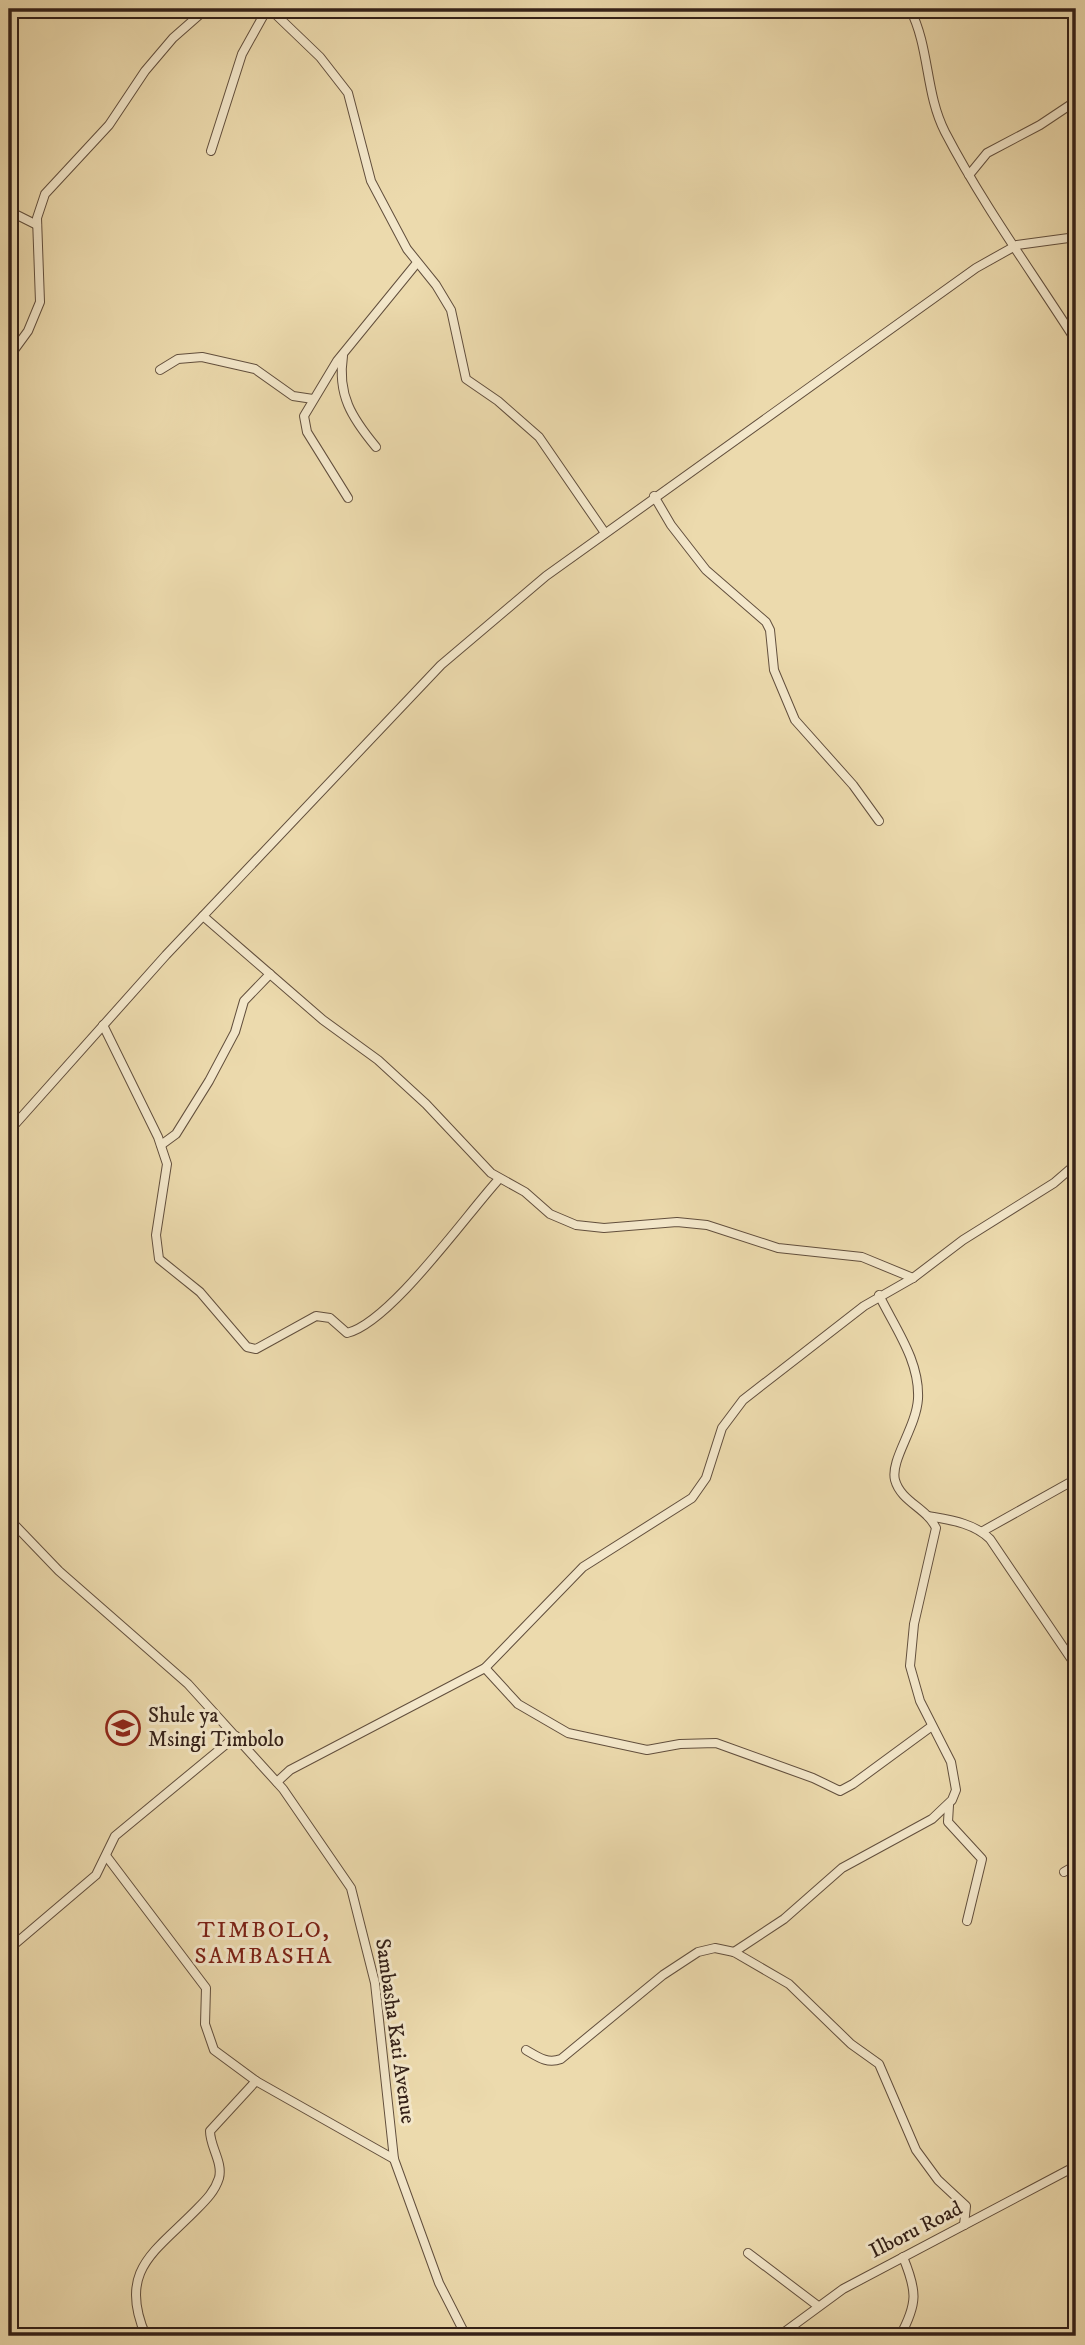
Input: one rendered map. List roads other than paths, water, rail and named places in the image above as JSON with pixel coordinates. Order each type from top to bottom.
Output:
[{"type":"street","points":[[9,357],[28,331],[40,302],[37,225],[39,206],[45,194],[109,125],[145,71],[173,38],[206,9]]},
{"type":"street","points":[[211,151],[242,54],[269,9],[320,57],[348,93],[371,181],[416,264],[436,285],[451,310],[466,379],[498,401],[539,437],[605,533]]},
{"type":"street","points":[[910,9],[926,57],[934,107],[969,175],[1076,341]]},
{"type":"street","points":[[969,175],[987,153],[1040,125],[1076,101]]},
{"type":"street","points":[[9,211],[37,225]]},
{"type":"street","points":[[9,1130],[203,916],[441,665],[546,576],[654,496],[735,442],[976,268],[1013,247],[1033,241],[1076,237]]},
{"type":"street","points":[[348,498],[304,423],[313,399],[343,353],[416,264]]},
{"type":"street","points":[[343,353],[340,378],[344,398],[349,412],[376,447]]},
{"type":"street","points":[[160,370],[178,359],[202,356],[255,369],[293,396],[313,399]]},
{"type":"street","points":[[654,496],[671,525],[706,570],[766,622],[770,630],[774,670],[795,720],[853,785],[879,821]]},
{"type":"street","points":[[203,916],[323,1020],[378,1060],[426,1104],[499,1179],[525,1192],[550,1214],[576,1225],[604,1228],[677,1222],[707,1225],[778,1248],[862,1257],[913,1278]]},
{"type":"street","points":[[161,1145],[176,1134],[209,1081],[235,1032],[244,1001],[270,974]]},
{"type":"street","points":[[103,1026],[161,1145],[167,1176],[156,1235],[159,1259],[200,1292],[247,1347],[253,1349],[316,1316],[330,1318],[347,1333],[359,1329],[421,1272],[499,1179]]},
{"type":"street","points":[[277,1782],[290,1770],[485,1668],[583,1567],[692,1498],[706,1478],[722,1428],[735,1408],[879,1295],[913,1278],[964,1240],[1054,1183],[1076,1164]]},
{"type":"street","points":[[879,1295],[908,1350],[917,1376],[915,1419],[893,1465],[895,1479],[902,1494],[928,1516],[936,1528],[914,1625],[910,1666],[920,1701],[951,1762],[955,1778],[956,1790],[949,1805],[948,1822],[982,1859],[967,1921]]},
{"type":"street","points":[[983,1531],[1076,1479]]},
{"type":"street","points":[[928,1516],[983,1531],[1076,1666]]},
{"type":"street","name":"Sambasha Kati Avenue","points":[[9,1519],[59,1571],[188,1684],[277,1782],[337,1864],[351,1888],[375,1983],[394,2158],[439,2283],[466,2336]]},
{"type":"street","points":[[485,1668],[518,1704],[568,1732],[647,1750],[680,1744],[716,1743],[813,1778],[840,1791],[868,1774],[932,1726]]},
{"type":"street","points":[[9,1949],[96,1875],[115,1836],[236,1736]]},
{"type":"street","points":[[734,1952],[784,1919],[842,1868],[932,1819],[949,1805]]},
{"type":"street","points":[[107,1857],[206,1988],[205,2024],[210,2045],[229,2064],[256,2081],[394,2158]]},
{"type":"street","points":[[1064,1872],[1076,1865]]},
{"type":"street","points":[[526,2050],[553,2062],[561,2059],[663,1975],[698,1952],[715,1948],[734,1952],[789,1984],[851,2044],[879,2064],[922,2158],[938,2180],[965,2206],[964,2225]]},
{"type":"street","points":[[145,2336],[136,2300],[136,2276],[146,2261],[209,2197],[219,2176],[210,2131],[256,2081]]},
{"type":"street","name":"Ilboru Road","points":[[779,2336],[818,2306],[903,2257],[1076,2166]]},
{"type":"street","points":[[748,2253],[818,2306]]},
{"type":"street","points":[[900,2336],[915,2302],[915,2291],[903,2257]]},
{"type":"place","name":"Shule ya Msingi Timbolo","points":[[123,1728]]},
{"type":"district","name":"TIMBOLO, SAMBASHA","points":[[264,1943]]}]
